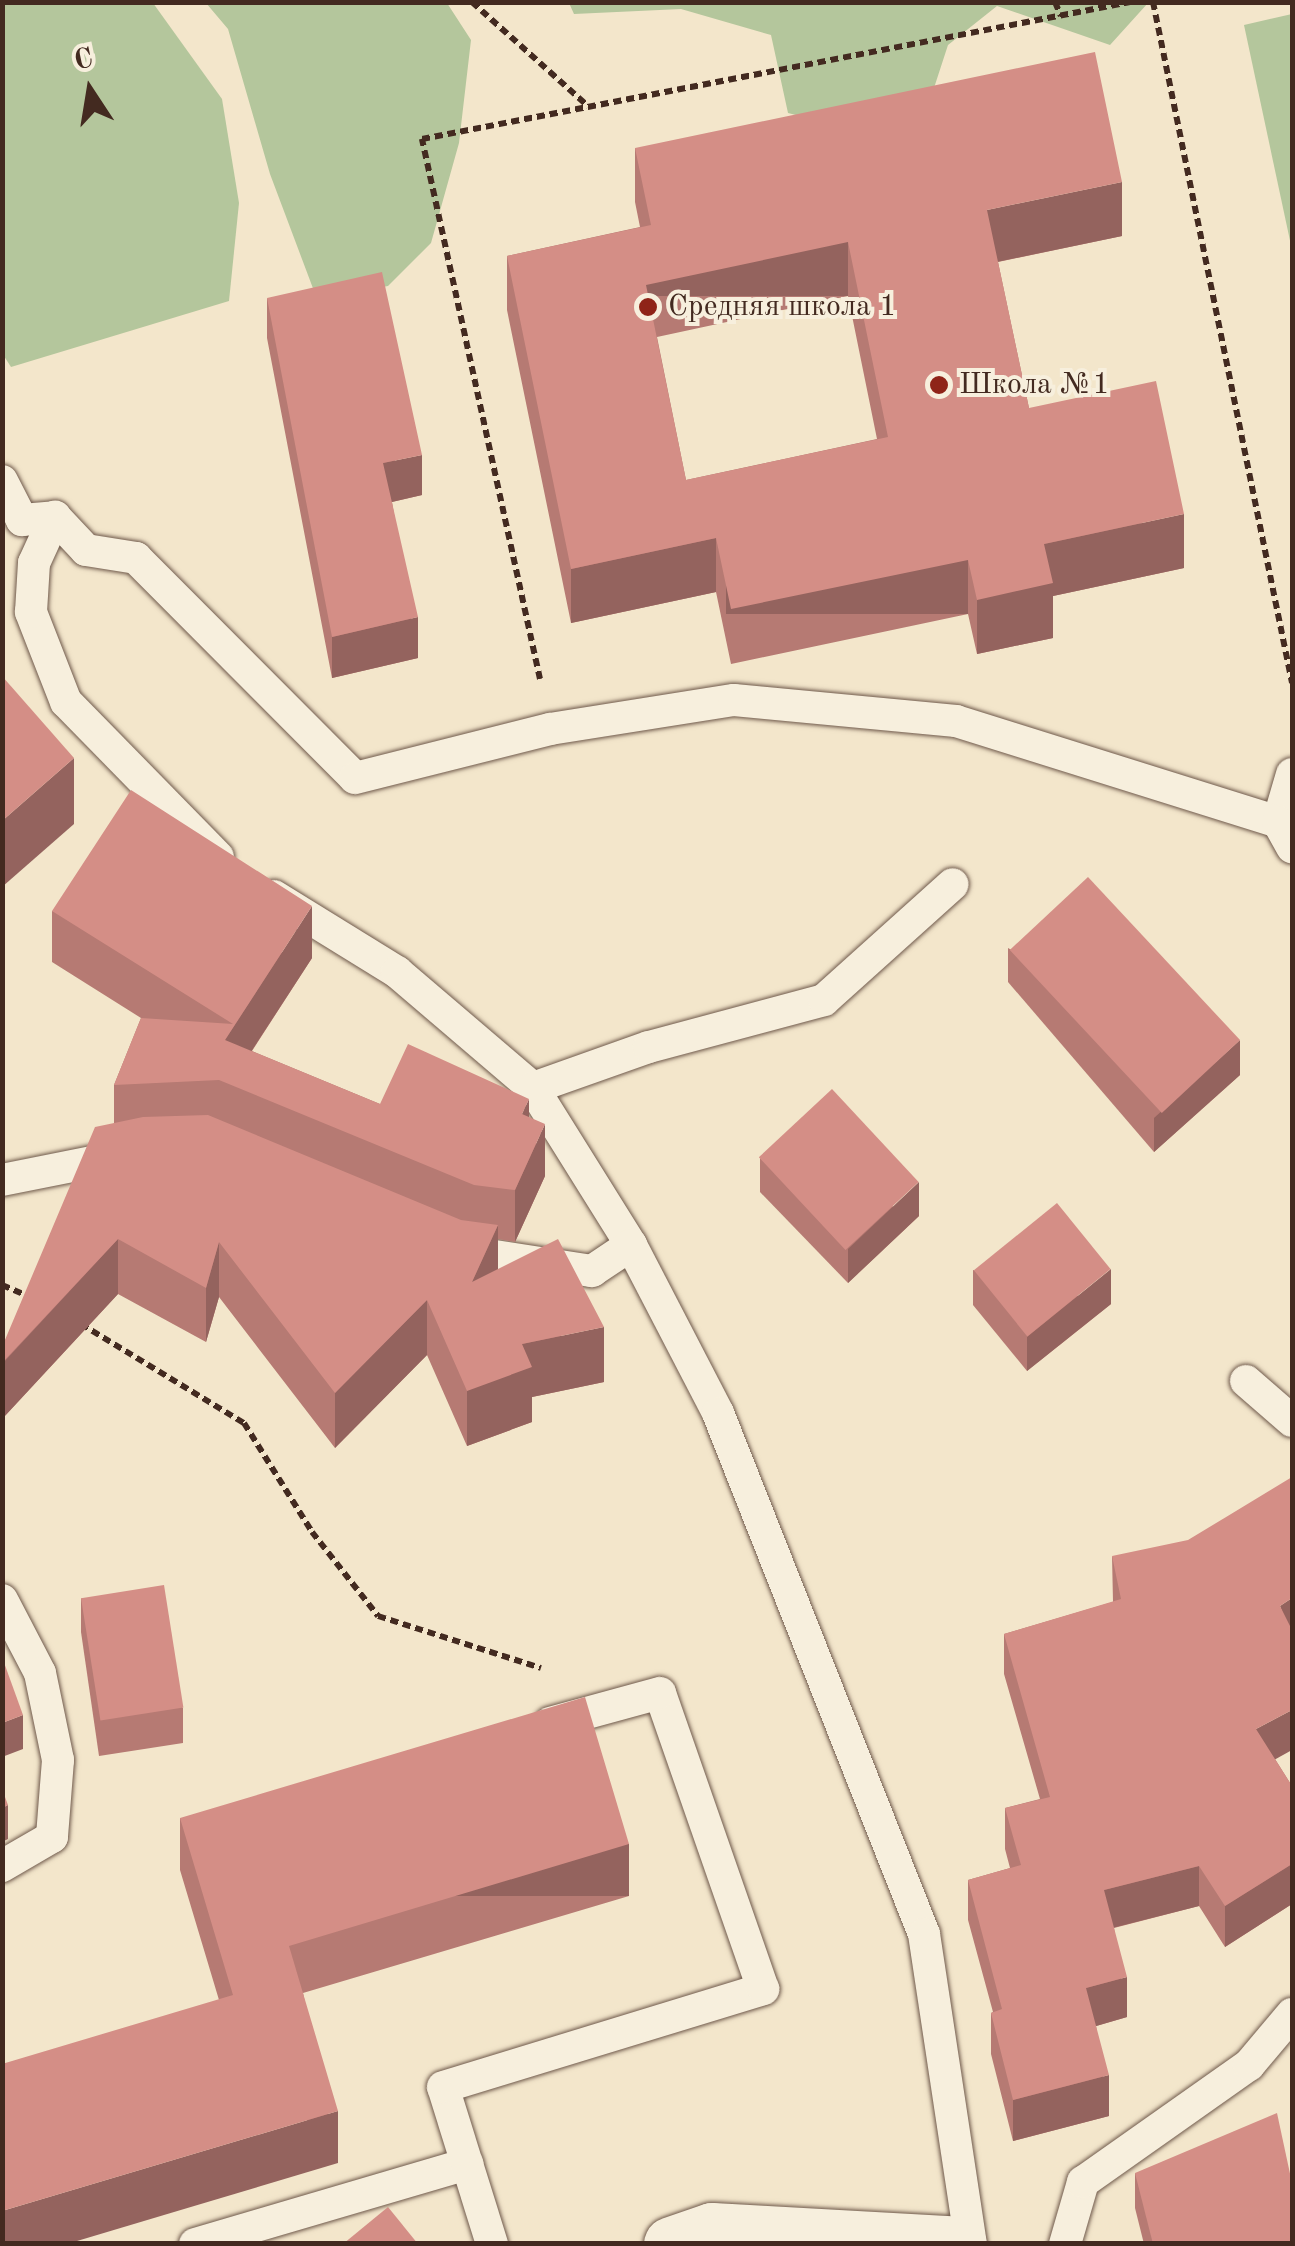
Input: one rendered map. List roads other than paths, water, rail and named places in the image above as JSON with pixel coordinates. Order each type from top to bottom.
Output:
[{"type":"street","points":[[672,2244],[712,2230],[959,2244]]},
{"type":"lane","points":[[2,481],[22,520],[55,517]]},
{"type":"lane","points":[[55,517],[86,550],[136,558],[354,778],[550,729],[734,700],[956,721],[1285,835],[1292,774]]},
{"type":"lane","points":[[55,517],[34,563],[32,612],[66,702],[228,868],[397,972],[533,1088],[631,1245],[718,1413],[924,1934],[971,2244]]},
{"type":"lane","points":[[533,1088],[649,1046],[824,1000],[953,884]]},
{"type":"lane","points":[[2,1180],[159,1152]]},
{"type":"lane","points":[[434,1242],[469,1256],[592,1271],[631,1245]]},
{"type":"lane","points":[[1246,1381],[1292,1420]]},
{"type":"lane","points":[[2,1600],[40,1673],[58,1760],[52,1836],[2,1866]]},
{"type":"lane","points":[[492,2244],[443,2088],[763,1989],[660,1693],[513,1733]]},
{"type":"lane","points":[[1066,2244],[1083,2182],[1249,2065],[1292,2014]]},
{"type":"lane","points":[[195,2244],[467,2164]]},
{"type":"place","name":"Средняя школа 1","points":[[648,307]]},
{"type":"place","name":"Школа №1","points":[[939,385]]}]
